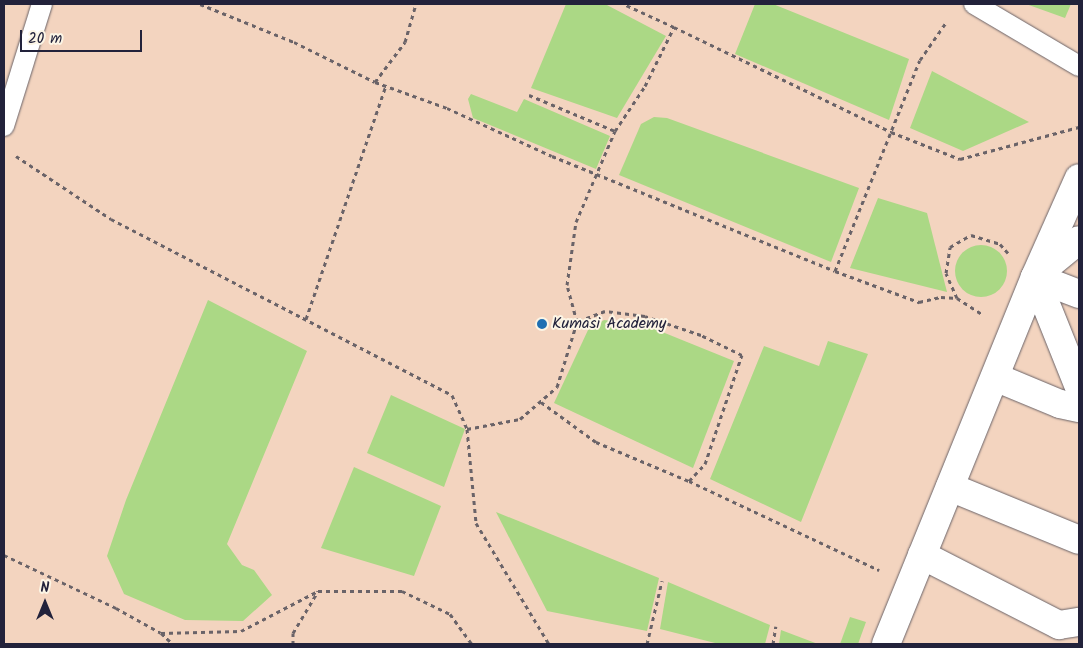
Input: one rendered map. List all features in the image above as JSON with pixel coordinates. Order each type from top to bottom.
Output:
[{"type":"street","points":[[886,644],[1035,277],[1079,178]]},
{"type":"street","points":[[1035,277],[1079,240]]},
{"type":"street","points":[[1035,277],[1079,294]]},
{"type":"street","points":[[1035,277],[1079,387]]},
{"type":"street","points":[[994,377],[1060,404],[1079,408]]},
{"type":"street","points":[[950,487],[1079,540]]},
{"type":"street","points":[[922,555],[1059,625],[1079,622]]},
{"type":"lane","points":[[4,126],[42,4]]},
{"type":"lane","points":[[974,4],[1079,66]]},
{"type":"path","points":[[200,4],[294,42],[375,82],[598,175],[835,271],[919,302],[941,297],[957,298],[946,273],[950,247],[971,235],[1000,244],[1016,263],[1035,277]]},
{"type":"path","points":[[375,82],[405,42],[416,4]]},
{"type":"path","points":[[624,4],[891,132],[960,159],[1079,127]]},
{"type":"path","points":[[835,271],[920,60],[948,20]]},
{"type":"path","points":[[467,429],[520,419],[557,387],[577,322],[567,285],[576,222],[598,175],[615,131],[645,86],[674,27]]},
{"type":"path","points":[[306,319],[386,85]]},
{"type":"path","points":[[529,95],[615,131]]},
{"type":"path","points":[[12,152],[111,219],[452,395],[467,429],[476,523],[549,644]]},
{"type":"path","points":[[577,322],[605,311],[645,316],[701,335],[742,355],[705,464],[690,481]]},
{"type":"path","points":[[541,402],[596,442],[690,481],[910,586]]},
{"type":"path","points":[[4,555],[72,585],[161,633],[173,644]]},
{"type":"path","points":[[647,644],[662,581]]},
{"type":"path","points":[[161,633],[241,631],[318,591],[402,591],[450,614],[472,644]]},
{"type":"path","points":[[293,644],[293,633],[318,591]]},
{"type":"path","points":[[773,644],[776,626]]},
{"type":"path","points":[[544,644],[573,644]]},
{"type":"shaded area","name":"Kumasi Academy","points":[[4,4],[1079,4],[1079,644],[4,644]]},
{"type":"green space","points":[[566,4],[605,4],[666,36],[617,118],[531,88]]},
{"type":"green space","points":[[755,4],[773,4],[909,59],[889,120],[735,54]]},
{"type":"green space","points":[[1026,4],[1071,4],[1065,18]]},
{"type":"green space","points":[[932,71],[1029,122],[963,151],[910,128]]},
{"type":"green space","points":[[471,94],[517,112],[524,99],[610,136],[596,169],[473,118],[468,99]]},
{"type":"green space","points":[[654,117],[667,118],[859,188],[831,262],[619,175],[641,124]]},
{"type":"green space","points":[[878,198],[927,213],[947,292],[850,268]]},
{"type":"green space","points":[[981,245],[991,247],[999,253],[1005,261],[1007,271],[1005,281],[999,289],[991,295],[981,297],[971,295],[963,289],[957,281],[955,271],[957,261],[963,253],[971,247]]},
{"type":"green space","points":[[208,300],[307,351],[227,544],[242,565],[254,570],[272,595],[243,621],[185,620],[124,594],[107,556],[126,500]]},
{"type":"green space","points":[[604,320],[645,325],[734,361],[693,468],[554,403],[588,330]]},
{"type":"green space","points":[[828,341],[868,354],[801,522],[710,479],[764,346],[819,366]]},
{"type":"green space","points":[[391,395],[465,429],[444,487],[367,453]]},
{"type":"green space","points":[[354,467],[441,506],[414,576],[321,548]]},
{"type":"green space","points":[[496,512],[659,578],[647,631],[547,611]]},
{"type":"green space","points":[[668,582],[770,625],[765,644],[719,644],[660,629]]},
{"type":"green space","points":[[850,617],[866,622],[858,644],[840,644]]},
{"type":"green space","points":[[781,630],[818,644],[779,644]]},
{"type":"place","name":"Kumasi Academy","points":[[542,324]]}]
